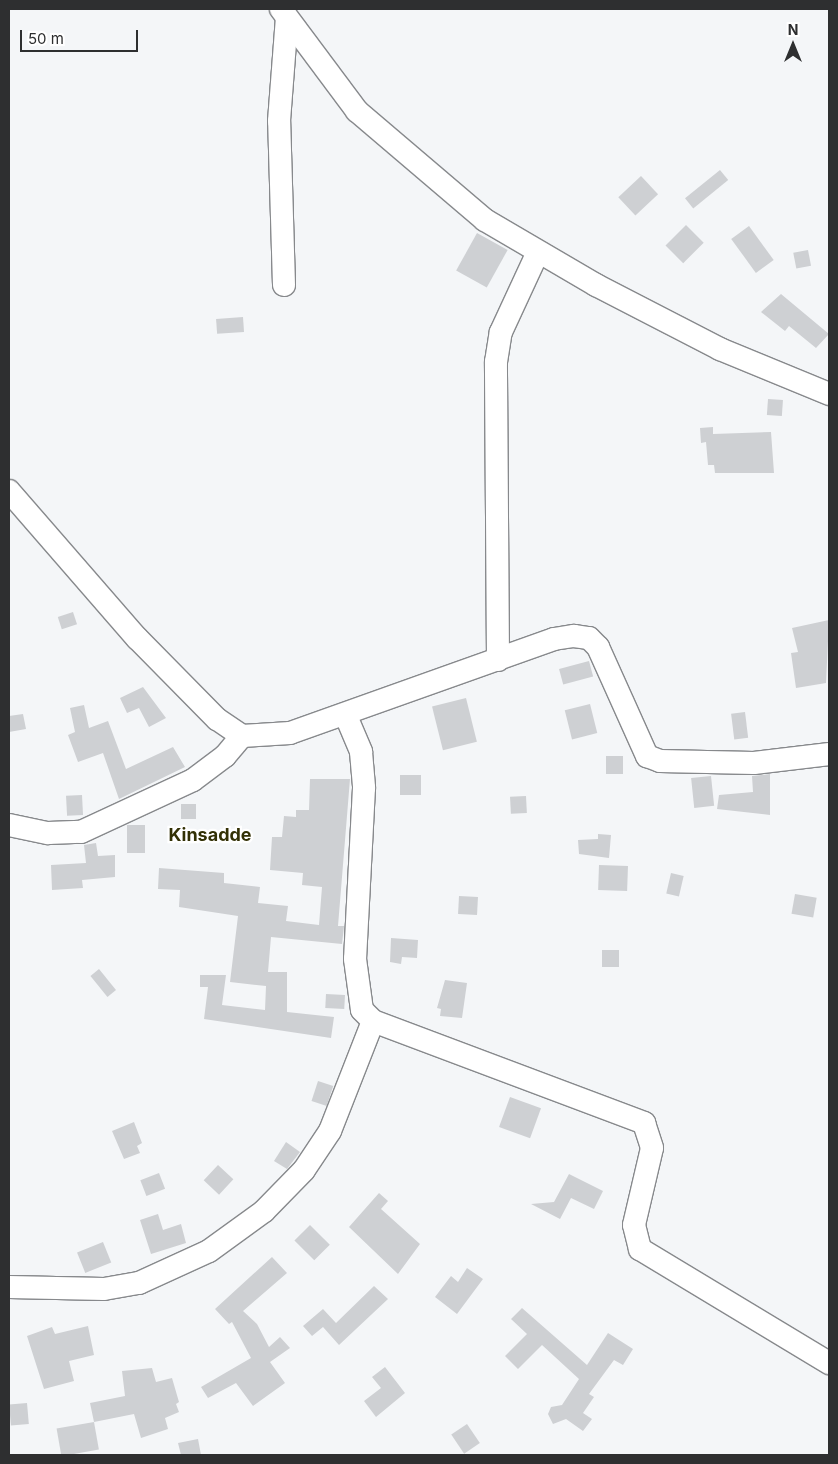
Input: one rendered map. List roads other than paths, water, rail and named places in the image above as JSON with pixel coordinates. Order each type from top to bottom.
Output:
[{"type":"street","points":[[284,14],[357,111],[485,220],[538,252],[720,349],[829,394]]},
{"type":"street","points":[[284,14],[279,121],[284,285]]},
{"type":"street","points":[[498,660],[496,362],[500,332],[538,252]]},
{"type":"street","points":[[9,491],[137,638],[217,719],[242,736],[290,733],[346,716],[554,639],[589,638],[598,646],[640,747],[660,761],[754,763],[829,754]]},
{"type":"street","points":[[346,716],[361,752],[364,788],[357,991],[362,1010],[374,1021],[644,1123],[652,1148],[634,1224],[640,1249],[829,1363]]},
{"type":"street","points":[[9,825],[48,833],[81,832],[192,780],[225,756],[242,736]]},
{"type":"street","points":[[9,1288],[104,1290],[140,1283],[208,1251],[264,1211],[304,1170],[330,1131],[374,1021]]},
{"type":"district","name":"Kinsadde","points":[[210,835]]}]
